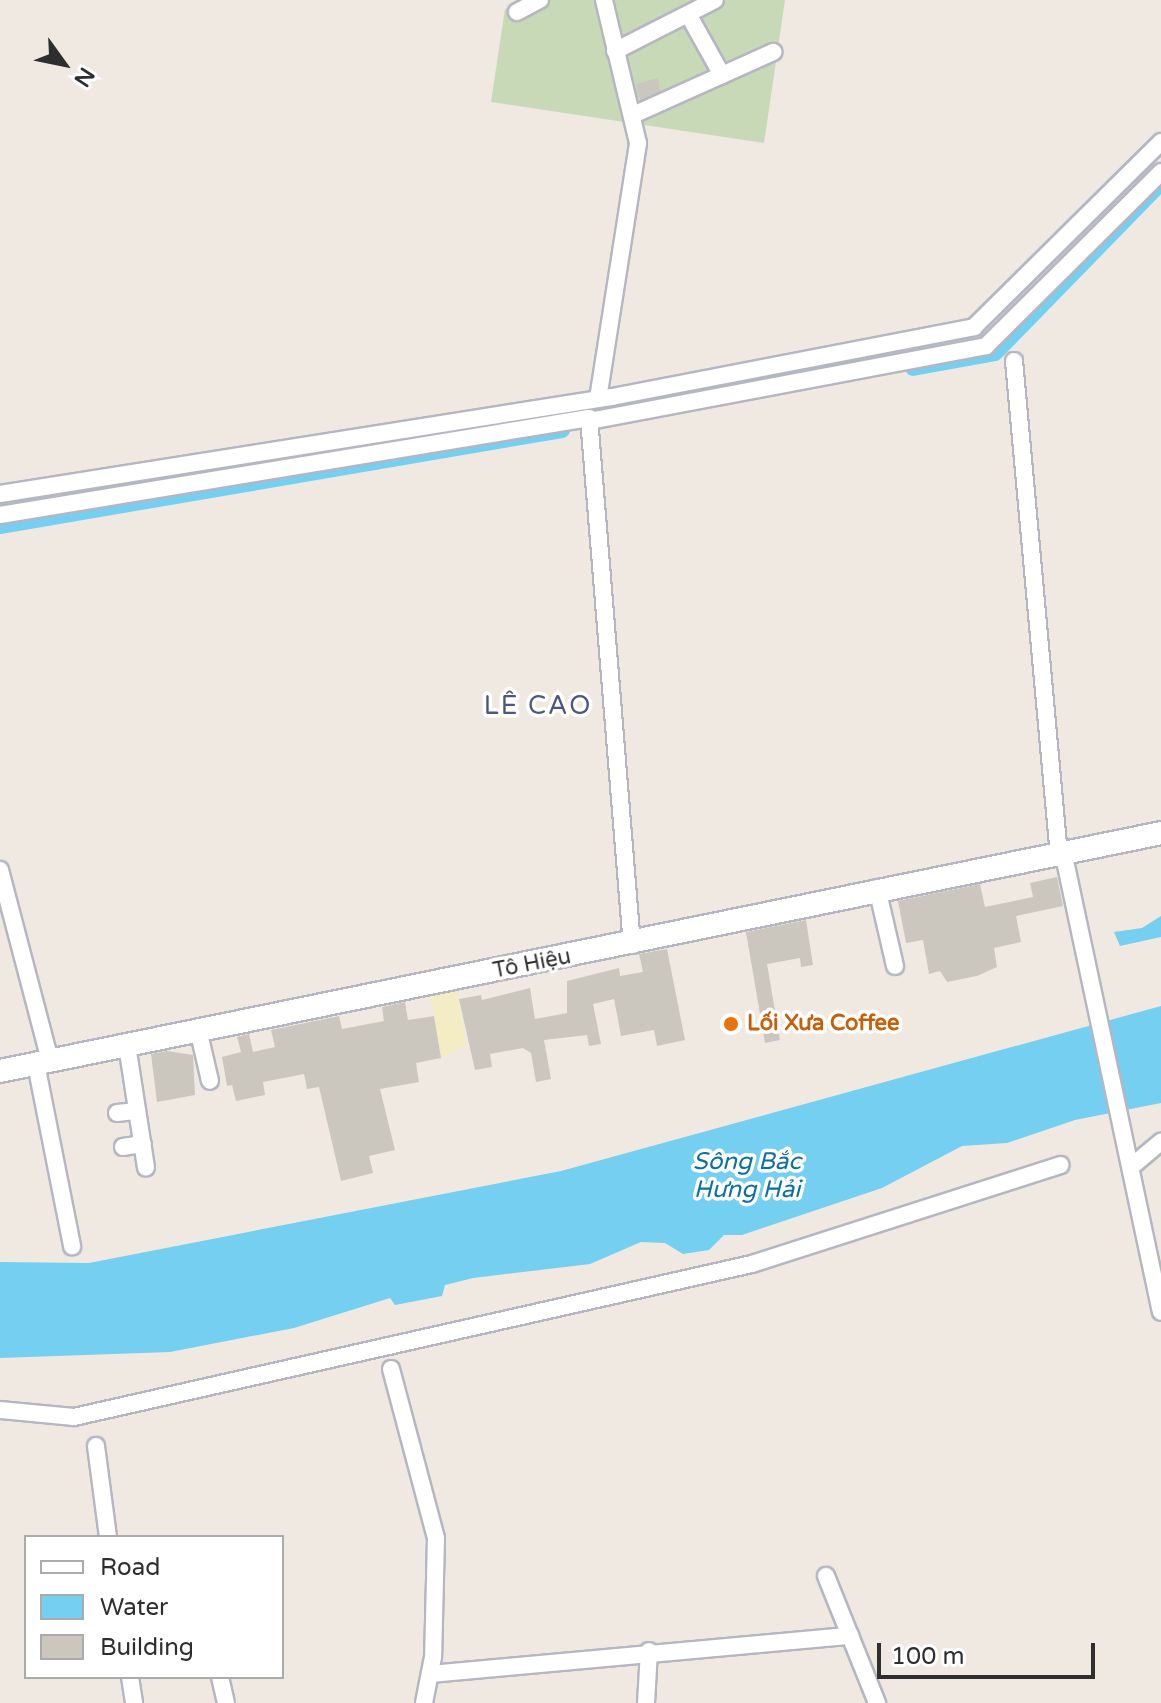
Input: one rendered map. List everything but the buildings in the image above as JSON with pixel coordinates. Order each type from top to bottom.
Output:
[{"type":"main road","name":"Tô Hiệu","points":[[0,1071],[198,1029],[632,945],[877,888],[1061,857],[1161,833]]},
{"type":"street","points":[[517,12],[540,0]]},
{"type":"street","points":[[598,399],[638,143],[604,0]]},
{"type":"street","points":[[615,51],[715,0]]},
{"type":"street","points":[[688,14],[722,75]]},
{"type":"street","points":[[633,115],[773,52]]},
{"type":"street","points":[[0,494],[580,415],[598,399],[974,327],[1161,142]]},
{"type":"street","points":[[0,515],[986,346],[1161,172]]},
{"type":"street","points":[[1014,361],[1061,857],[1127,1141],[1161,1312]]},
{"type":"street","points":[[580,415],[632,945]]},
{"type":"street","points":[[0,870],[6,918],[43,1063],[72,1246]]},
{"type":"street","points":[[877,888],[895,966]]},
{"type":"street","points":[[198,1029],[210,1081]]},
{"type":"street","points":[[127,1045],[146,1168]]},
{"type":"street","points":[[117,1113],[137,1111]]},
{"type":"street","points":[[1132,1166],[1161,1142]]},
{"type":"street","points":[[123,1147],[143,1144]]},
{"type":"street","points":[[0,1410],[74,1417],[752,1264],[1061,1165]]},
{"type":"street","points":[[391,1369],[436,1538],[430,1674],[424,1703]]},
{"type":"street","points":[[96,1446],[108,1535]]},
{"type":"street","points":[[826,1576],[877,1703]]},
{"type":"street","points":[[430,1674],[649,1651],[850,1636]]},
{"type":"street","points":[[646,1703],[649,1651]]},
{"type":"street","points":[[130,1679],[134,1703]]},
{"type":"street","points":[[220,1679],[226,1703]]},
{"type":"sand","points":[[457,990],[466,1045],[441,1058],[430,995]]},
{"type":"green space","points":[[526,0],[785,0],[764,143],[491,102],[505,9]]},
{"type":"water","points":[[1161,916],[1161,937],[1120,946],[1114,932],[1142,928]]},
{"type":"water","name":"Sông Bắc Hưng Hải","points":[[1161,1006],[1161,1103],[1075,1120],[1007,1143],[962,1146],[882,1188],[742,1235],[724,1235],[709,1250],[683,1254],[665,1243],[641,1242],[590,1264],[473,1278],[445,1285],[442,1296],[395,1305],[390,1298],[294,1328],[170,1352],[0,1358],[0,1262],[89,1263],[561,1171]]},
{"type":"waterway","points":[[913,368],[995,353],[1161,183]]},
{"type":"waterway","points":[[0,526],[562,430]]},
{"type":"place","name":"Lối Xưa Coffee","points":[[731,1024]]},
{"type":"district","name":"LÊ CAO","points":[[538,706]]}]
